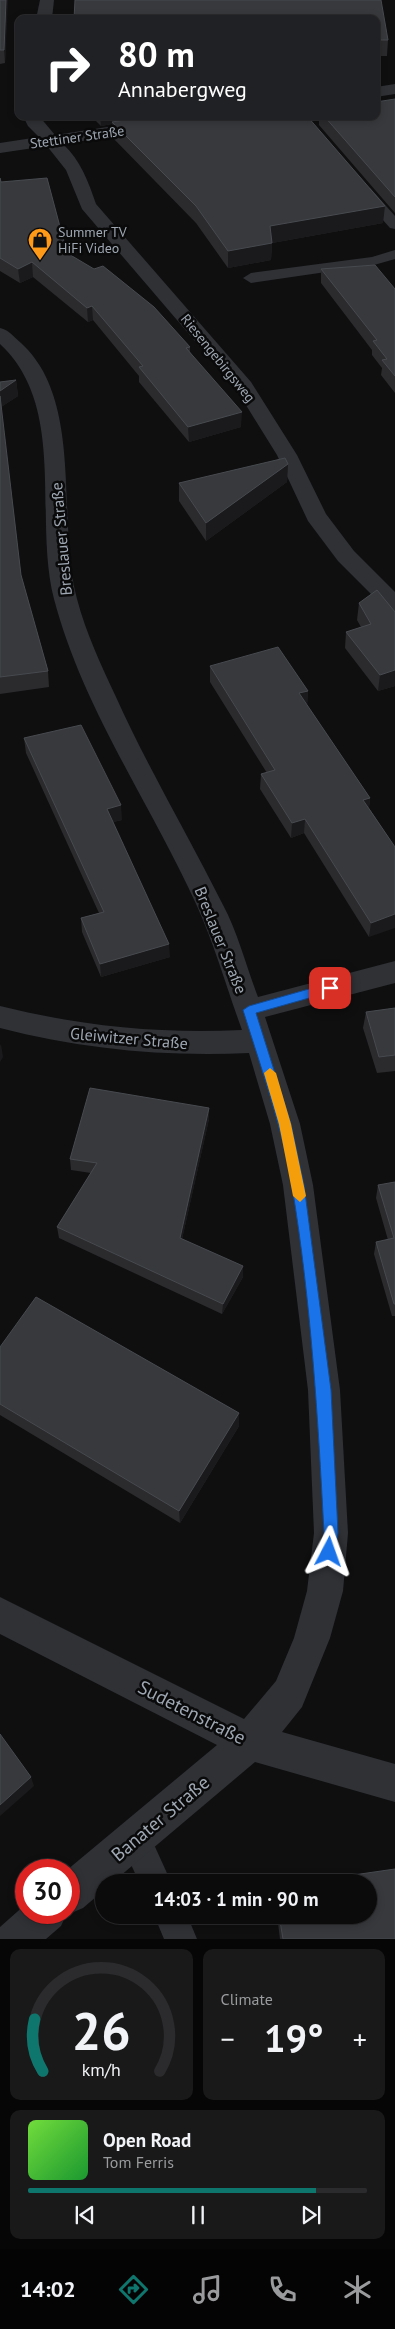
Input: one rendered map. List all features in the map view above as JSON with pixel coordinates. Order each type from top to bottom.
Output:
[{"type":"street","points":[[45,15],[47,0]]},
{"type":"street","points":[[380,91],[395,89]]},
{"type":"street","name":"Riesengebirgsweg","points":[[33,120],[68,158],[75,170],[88,205],[244,386],[287,455],[321,523],[346,556],[395,605]]},
{"type":"street","name":"Stettiner Straße","points":[[0,148],[188,120]]},
{"type":"street","name":"Breslauer Straße","points":[[0,334],[22,355],[36,377],[52,425],[58,547],[65,598],[83,652],[116,724],[210,906],[260,1042],[285,1124],[298,1185],[324,1390],[331,1533],[325,1591],[312,1638],[289,1694],[250,1742]]},
{"type":"street","points":[[249,1010],[395,972]]},
{"type":"street","name":"Gleiwitzer Straße","points":[[0,1017],[52,1031],[133,1042],[216,1044],[260,1042]]},
{"type":"street","name":"Sudetenstraße","points":[[0,1615],[250,1742],[395,1783]]},
{"type":"street","name":"Banater Straße","points":[[80,1885],[250,1742]]},
{"type":"street","points":[[15,1939],[33,1924]]},
{"type":"lane","points":[[357,182],[395,225]]},
{"type":"lane","points":[[251,278],[374,261],[395,254]]},
{"type":"lane","points":[[136,1838],[152,1874]]},
{"type":"lane","points":[[174,1924],[181,1939]]},
{"type":"building","points":[[0,0],[6,0],[4,50],[0,50]]},
{"type":"building","points":[[75,0],[381,0],[388,40],[380,40],[380,15],[74,15]]},
{"type":"building","points":[[395,99],[395,197],[328,120],[380,120],[380,101]]},
{"type":"building","points":[[124,120],[310,120],[385,206],[270,226],[272,243],[228,251],[196,206],[112,122]]},
{"type":"building","points":[[0,178],[1,182],[47,178],[67,253],[94,269],[103,266],[154,307],[190,347],[186,348],[242,412],[188,427],[139,367],[143,366],[92,306],[87,308],[32,262],[18,269],[0,258]]},
{"type":"building","points":[[375,265],[395,289],[395,376],[382,360],[387,359],[373,341],[377,340],[321,269]]},
{"type":"building","points":[[16,380],[0,391],[0,382]]},
{"type":"building","points":[[0,396],[21,575],[48,671],[0,677]]},
{"type":"building","points":[[285,458],[288,464],[206,523],[179,483]]},
{"type":"building","points":[[377,590],[395,612],[395,670],[380,675],[346,632],[371,624],[359,603]]},
{"type":"building","points":[[278,647],[308,691],[299,693],[370,798],[363,800],[395,847],[395,914],[371,923],[305,819],[292,823],[261,774],[275,770],[210,666]]},
{"type":"building","points":[[81,725],[121,805],[107,809],[169,944],[100,964],[81,918],[104,912],[24,738]]},
{"type":"building","points":[[395,1008],[395,1055],[379,1057],[366,1012]]},
{"type":"building","points":[[90,1088],[209,1108],[180,1238],[243,1266],[223,1304],[57,1227],[97,1163],[70,1159]]},
{"type":"building","points":[[395,1182],[394,1304],[376,1242],[394,1238],[378,1185]]},
{"type":"building","points":[[36,1297],[239,1413],[179,1511],[0,1404],[0,1347]]},
{"type":"building","points":[[0,1734],[31,1777],[0,1805]]},
{"type":"building","points":[[395,1869],[395,1939],[283,1939],[280,1924],[377,1924],[377,1874],[360,1874]]},
{"type":"slow traffic","points":[[270,1073],[285,1124],[300,1196]]},
{"type":"place","name":"Summer TV HiFi Video","points":[[40,261]]},
{"type":"route","points":[[329,1552],[331,1533],[324,1390],[298,1185],[285,1124],[249,1010],[330,988]]}]
